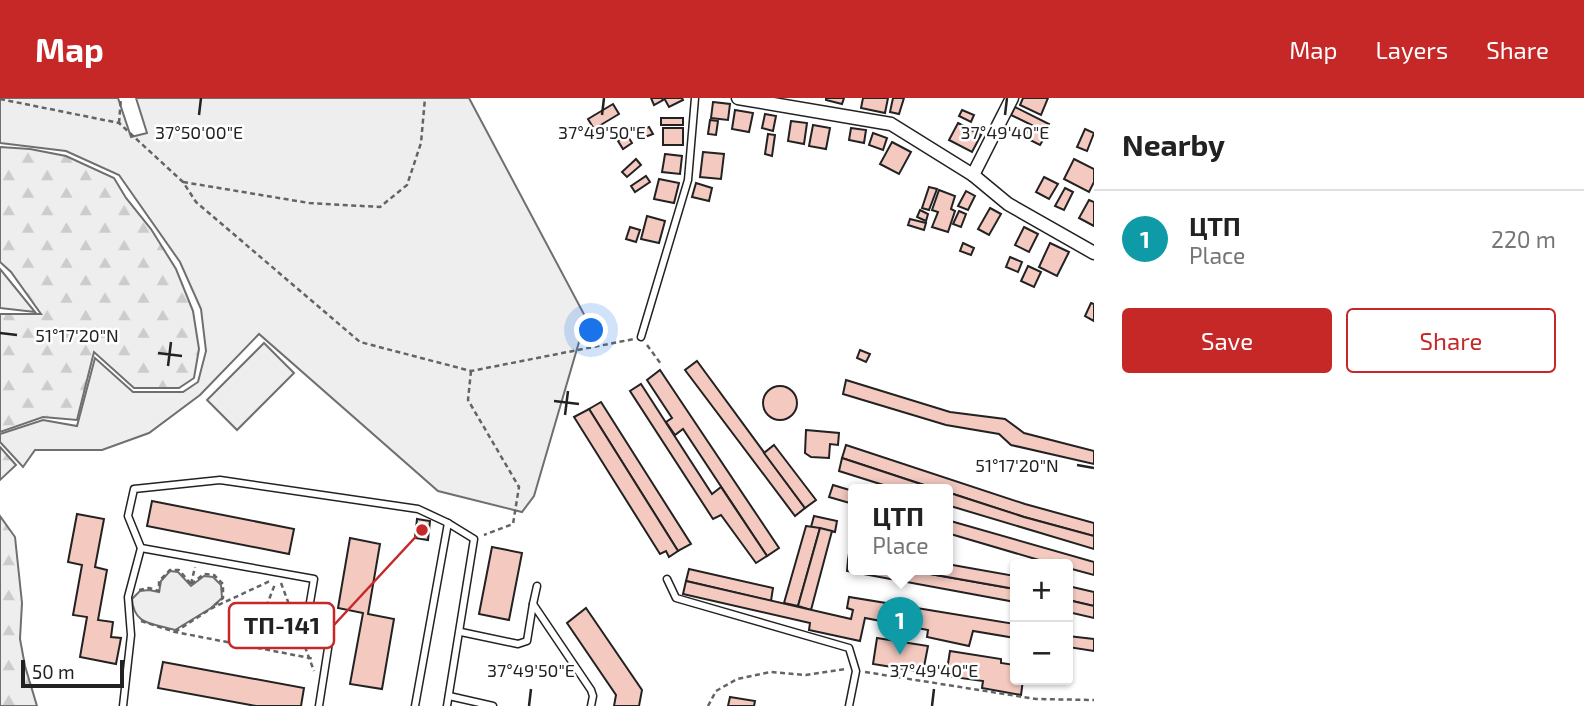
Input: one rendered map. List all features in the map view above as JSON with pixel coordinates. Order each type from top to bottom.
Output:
[{"type":"street","points":[[738,98],[891,124],[973,175],[1008,204],[1094,253]]},
{"type":"street","points":[[973,175],[1012,98]]},
{"type":"lane","points":[[641,337],[688,180],[695,98]]},
{"type":"lane","points":[[123,706],[131,635],[128,597],[141,548],[128,516],[134,489],[220,480],[418,509],[474,539],[447,706]]},
{"type":"lane","points":[[415,706],[448,523]]},
{"type":"lane","points":[[141,548],[314,579],[308,614],[329,642],[319,706]]},
{"type":"lane","points":[[667,579],[676,598],[849,648],[856,671],[849,706]]},
{"type":"lane","points":[[461,632],[518,644],[527,641],[537,586]]},
{"type":"lane","points":[[533,604],[591,690],[591,706]]},
{"type":"lane","points":[[449,696],[493,706]]},
{"type":"path","points":[[119,123],[121,98]]},
{"type":"path","points":[[183,182],[309,203],[380,207],[407,185],[421,142],[425,98]]},
{"type":"path","points":[[0,99],[119,123],[183,182],[196,202],[360,342],[471,371],[641,337],[661,364]]},
{"type":"path","points":[[471,371],[468,400],[519,488],[513,524],[474,539]]},
{"type":"path","points":[[191,584],[197,558]]},
{"type":"path","points":[[159,591],[159,581],[170,570],[179,570],[191,584]]},
{"type":"path","points":[[191,584],[204,574],[214,575],[223,584],[223,598],[212,608]]},
{"type":"path","points":[[175,632],[212,608],[270,581]]},
{"type":"path","points":[[281,583],[322,690]]},
{"type":"path","points":[[251,646],[275,584]]},
{"type":"path","points":[[146,622],[175,632],[326,661]]},
{"type":"path","points":[[708,706],[716,691],[737,680],[771,672],[806,675],[841,668],[1035,699],[1094,700]]},
{"type":"green space","points":[[0,98],[118,98],[131,137],[147,133],[136,98],[469,98],[586,318],[534,496],[522,512],[438,491],[259,334],[200,395],[149,433],[102,450],[35,450],[23,467],[0,442],[0,434],[43,420],[77,426],[95,358],[133,392],[183,392],[198,382],[206,351],[201,309],[180,262],[119,175],[66,151],[0,143]]},
{"type":"green space","points":[[0,147],[66,156],[114,178],[176,269],[193,311],[199,349],[194,378],[179,388],[134,388],[94,352],[77,420],[43,417],[0,432],[0,314],[41,314],[11,272],[0,262]]},
{"type":"green space","points":[[0,269],[35,312],[0,308]]},
{"type":"green space","points":[[264,343],[294,373],[237,430],[207,400]]},
{"type":"green space","points":[[0,447],[16,465],[0,480]]},
{"type":"green space","points":[[0,516],[15,537],[22,603],[20,639],[37,706],[0,706]]},
{"type":"green space","points":[[170,571],[178,572],[191,586],[204,576],[213,577],[221,585],[222,598],[175,630],[141,619],[136,614],[132,599],[140,591],[159,592],[161,581]]},
{"type":"building","points":[[651,98],[662,98],[663,100],[654,105]]},
{"type":"building","points":[[664,98],[682,98],[683,100],[669,107]]},
{"type":"building","points":[[826,98],[844,98],[842,104]]},
{"type":"building","points":[[863,98],[888,98],[885,113],[861,108]]},
{"type":"building","points":[[893,98],[904,98],[899,114],[890,112]]},
{"type":"building","points":[[1023,98],[1048,98],[1041,115],[1020,105]]},
{"type":"building","points":[[713,102],[730,104],[728,120],[711,118]]},
{"type":"building","points":[[613,104],[619,114],[594,129],[588,119]]},
{"type":"building","points":[[1015,107],[1049,124],[1046,132],[1011,115]]},
{"type":"building","points":[[735,110],[753,113],[749,132],[732,129]]},
{"type":"building","points":[[962,110],[974,115],[971,122],[959,116]]},
{"type":"building","points":[[765,114],[776,116],[773,131],[762,128]]},
{"type":"building","points":[[661,118],[683,118],[683,125],[661,125]]},
{"type":"building","points":[[710,120],[718,121],[716,135],[708,134]]},
{"type":"building","points":[[791,121],[807,123],[804,144],[788,141]]},
{"type":"building","points":[[958,123],[981,135],[972,152],[949,140]]},
{"type":"building","points":[[813,125],[830,128],[826,149],[809,146]]},
{"type":"building","points":[[1030,126],[1046,135],[1040,145],[1024,137]]},
{"type":"building","points":[[649,127],[653,134],[640,139],[637,132]]},
{"type":"building","points":[[663,128],[683,128],[683,145],[663,145]]},
{"type":"building","points":[[851,128],[866,130],[864,143],[849,140]]},
{"type":"building","points":[[1085,129],[1094,133],[1087,151],[1077,147]]},
{"type":"building","points":[[873,133],[887,138],[883,150],[869,145]]},
{"type":"building","points":[[768,134],[775,135],[772,156],[765,154]]},
{"type":"building","points":[[627,135],[632,143],[623,149],[618,141]]},
{"type":"building","points":[[892,142],[911,152],[899,174],[880,164]]},
{"type":"building","points":[[703,152],[724,154],[721,179],[700,177]]},
{"type":"building","points":[[665,154],[682,156],[680,174],[662,172]]},
{"type":"building","points":[[636,159],[641,165],[627,177],[622,172]]},
{"type":"building","points":[[1074,159],[1094,169],[1094,182],[1089,192],[1064,179]]},
{"type":"building","points":[[646,176],[650,182],[635,192],[631,186]]},
{"type":"building","points":[[1044,177],[1058,184],[1049,199],[1036,192]]},
{"type":"building","points":[[659,179],[679,183],[674,203],[654,199]]},
{"type":"building","points":[[696,183],[712,188],[709,201],[692,197]]},
{"type":"building","points":[[929,187],[937,189],[929,210],[922,208]]},
{"type":"building","points":[[1065,188],[1073,192],[1064,210],[1055,206]]},
{"type":"building","points":[[939,190],[955,196],[951,209],[955,211],[948,232],[932,227],[938,212],[932,210]]},
{"type":"building","points":[[966,191],[975,196],[968,210],[958,206]]},
{"type":"building","points":[[1089,200],[1094,202],[1094,226],[1079,218]]},
{"type":"building","points":[[990,208],[1001,214],[989,235],[978,229]]},
{"type":"building","points":[[920,210],[928,214],[926,221],[917,217]]},
{"type":"building","points":[[959,211],[966,214],[961,227],[953,224]]},
{"type":"building","points":[[647,216],[665,221],[659,243],[641,239]]},
{"type":"building","points":[[910,219],[926,223],[924,230],[908,225]]},
{"type":"building","points":[[630,227],[640,230],[636,242],[626,239]]},
{"type":"building","points":[[1024,227],[1038,234],[1029,252],[1015,245]]},
{"type":"building","points":[[963,243],[974,248],[971,255],[960,251]]},
{"type":"building","points":[[1050,243],[1069,252],[1057,276],[1039,267]]},
{"type":"building","points":[[1010,257],[1022,262],[1018,272],[1006,267]]},
{"type":"building","points":[[1028,266],[1041,272],[1034,287],[1021,281]]},
{"type":"building","points":[[1091,303],[1094,304],[1094,321],[1085,316]]},
{"type":"building","points":[[860,350],[870,354],[866,362],[857,358]]},
{"type":"building","points":[[697,361],[805,508],[795,516],[685,370]]},
{"type":"building","points":[[660,370],[779,548],[767,556],[683,429],[675,435],[666,422],[672,418],[647,380]]},
{"type":"building","points":[[846,380],[950,412],[1005,419],[1024,433],[1094,451],[1094,464],[1011,445],[999,434],[946,425],[843,394]]},
{"type":"building","points":[[641,384],[712,494],[721,487],[767,556],[756,563],[721,515],[713,519],[630,391]]},
{"type":"building","points":[[780,386],[792,391],[797,403],[792,415],[780,420],[768,415],[763,403],[768,391]]},
{"type":"building","points":[[601,402],[691,544],[678,551],[589,409]]},
{"type":"building","points":[[589,409],[678,551],[669,557],[666,551],[660,554],[574,417]]},
{"type":"building","points":[[806,430],[839,433],[838,445],[830,444],[829,458],[811,457],[805,453]]},
{"type":"building","points":[[774,445],[816,500],[805,508],[764,453]]},
{"type":"building","points":[[846,445],[1025,504],[1094,523],[1094,536],[953,494],[953,484],[921,484],[842,458]]},
{"type":"building","points":[[842,458],[921,484],[880,484],[839,471]]},
{"type":"building","points":[[833,485],[848,490],[848,503],[829,497]]},
{"type":"building","points":[[953,494],[1094,536],[1094,549],[953,507]]},
{"type":"building","points":[[152,501],[294,529],[289,554],[147,526]]},
{"type":"building","points":[[77,514],[104,519],[95,567],[107,570],[98,620],[113,622],[111,637],[121,638],[116,664],[80,657],[87,617],[73,615],[82,565],[68,562]]},
{"type":"building","points":[[814,516],[837,521],[835,532],[811,527]]},
{"type":"building","points":[[417,519],[430,521],[428,540],[415,538]]},
{"type":"building","points":[[953,522],[1094,562],[1094,575],[1073,569],[1073,559],[1036,559],[953,535]]},
{"type":"building","points":[[806,526],[820,528],[798,606],[784,603]]},
{"type":"building","points":[[820,528],[832,531],[811,610],[798,606]]},
{"type":"building","points":[[350,538],[380,544],[368,614],[394,619],[382,689],[350,684],[363,613],[338,608]]},
{"type":"building","points":[[492,547],[522,553],[509,620],[479,614]]},
{"type":"building","points":[[953,565],[1010,575],[1010,588],[936,575],[953,575]]},
{"type":"building","points":[[689,569],[773,588],[771,601],[686,581]]},
{"type":"building","points":[[869,575],[936,575],[1010,588],[1010,601]]},
{"type":"building","points":[[686,581],[851,619],[853,610],[847,608],[849,597],[1010,623],[1010,637],[973,631],[969,646],[927,637],[928,630],[865,618],[860,641],[809,630],[810,623],[683,594]]},
{"type":"building","points":[[1073,587],[1094,592],[1094,606],[1073,601]]},
{"type":"building","points":[[1073,601],[1094,606],[1094,618],[1073,613]]},
{"type":"building","points":[[586,608],[642,690],[639,706],[614,706],[616,695],[567,623]]},
{"type":"building","points":[[1073,637],[1094,639],[1094,651],[1073,648]]},
{"type":"building","points":[[877,638],[928,646],[923,672],[873,664]]},
{"type":"building","points":[[950,651],[1001,659],[1001,663],[1010,664],[1010,685],[1022,685],[1021,695],[982,688],[983,681],[946,676]]},
{"type":"building","points":[[163,662],[304,688],[301,706],[256,706],[158,688]]},
{"type":"building","points":[[730,697],[755,701],[754,706],[728,706]]},
{"type":"place","name":"ТП-141","points":[[422,530]]},
{"type":"place","name":"ЦТП","points":[[900,655]]}]
